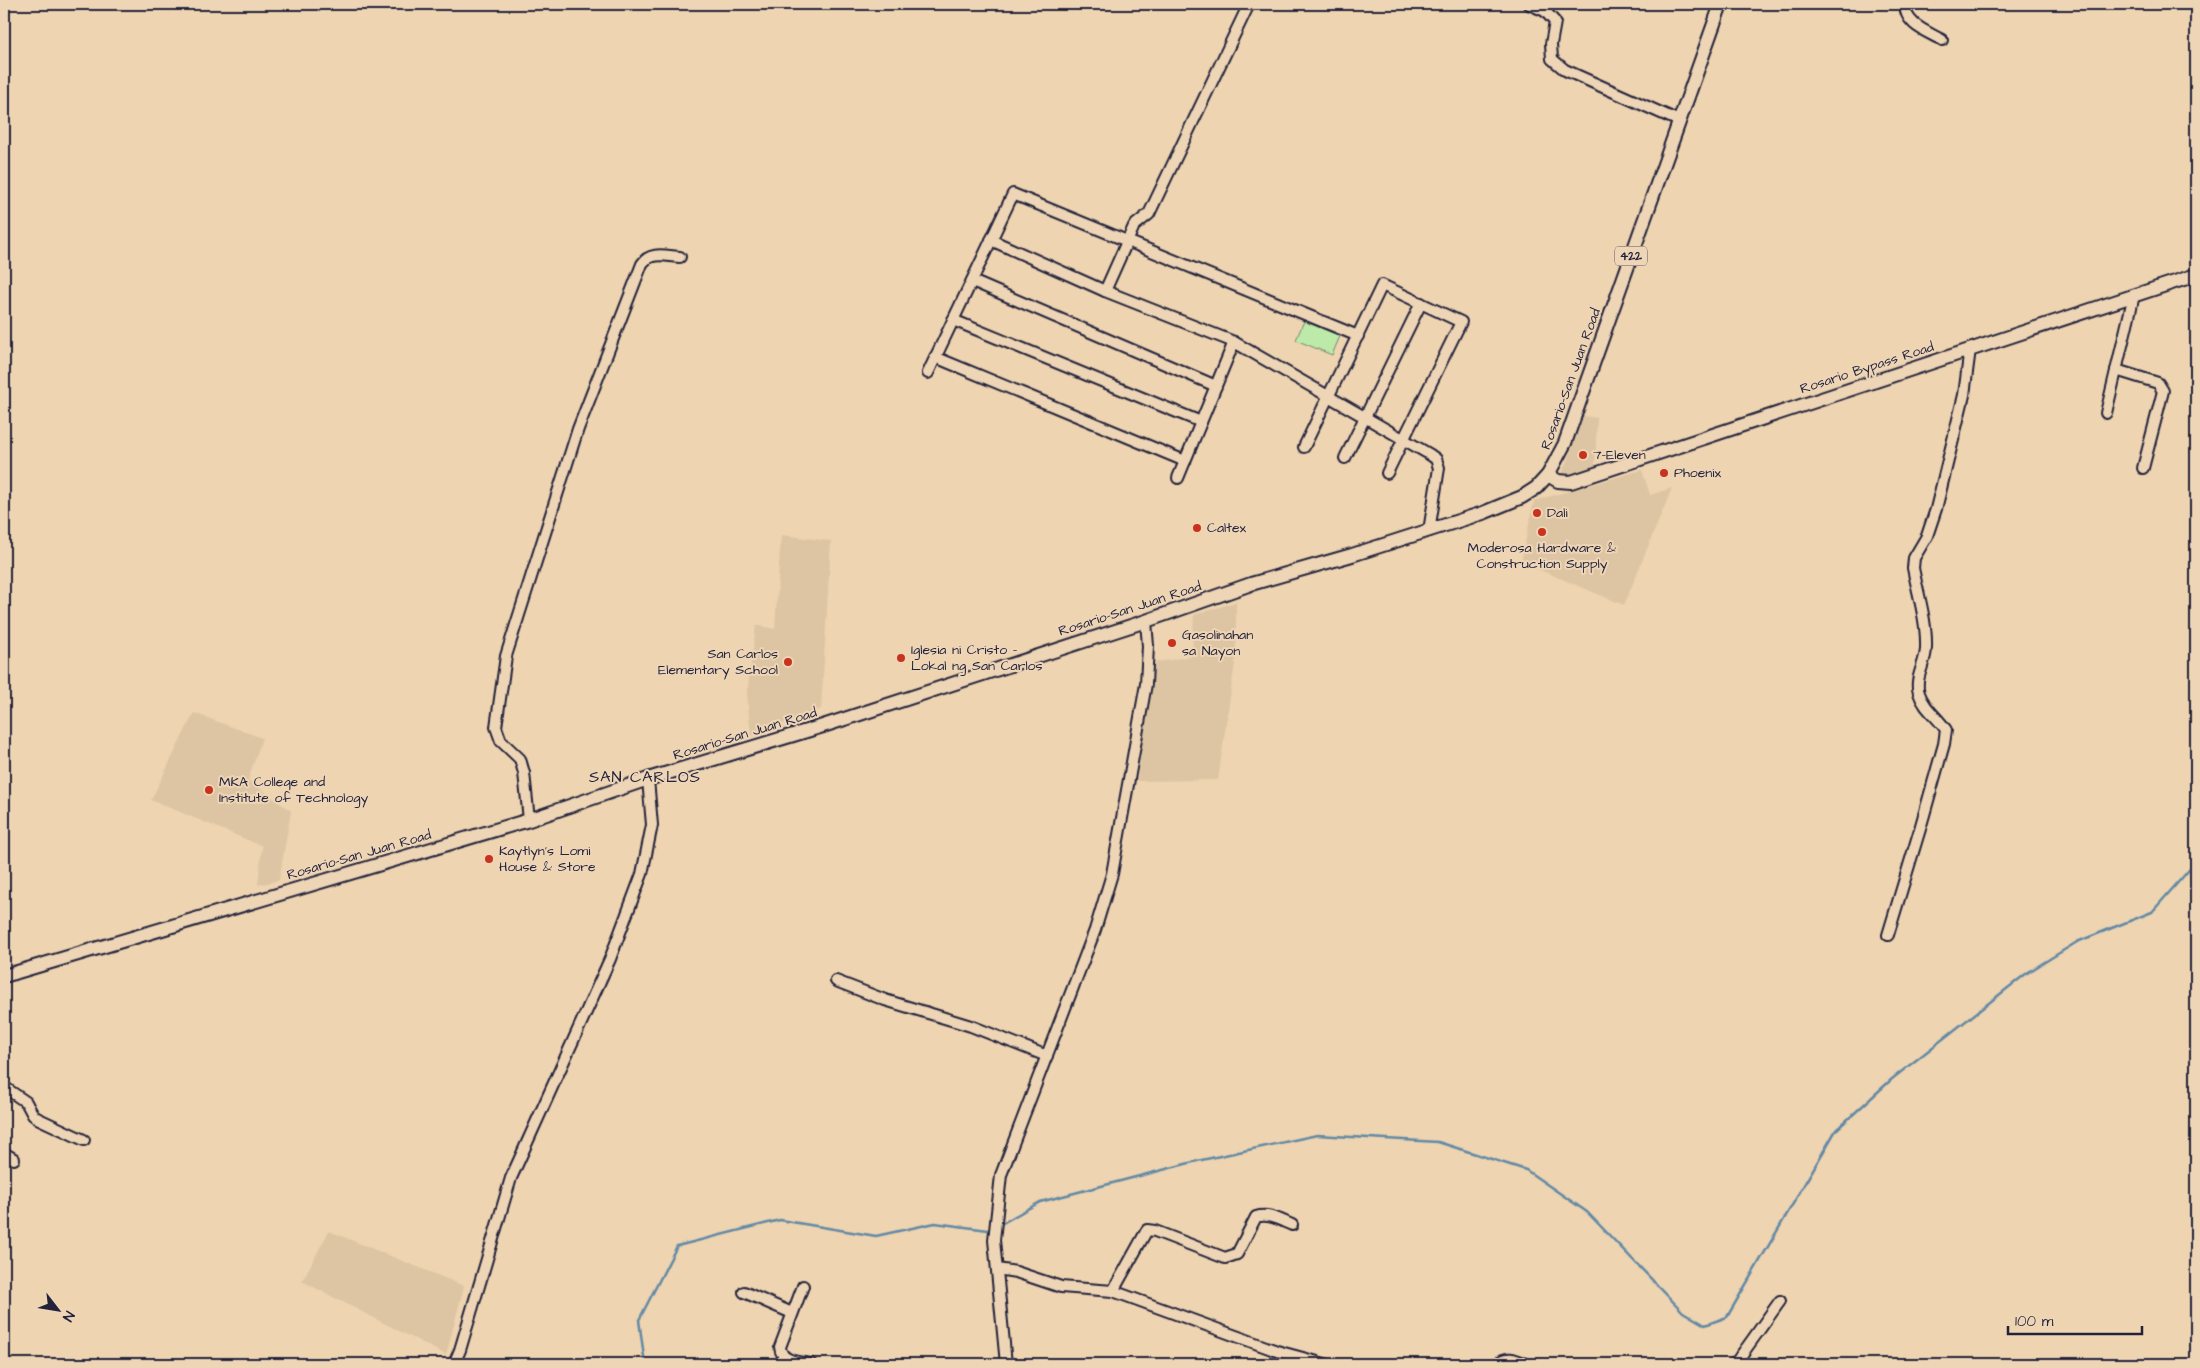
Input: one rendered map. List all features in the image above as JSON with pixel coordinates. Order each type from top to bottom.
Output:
[{"type":"main road","name":"Rosario-San Juan Road","points":[[4,976],[529,820],[648,779],[823,726],[1146,622],[1251,584],[1429,531],[1483,513],[1522,497],[1536,488],[1548,475],[1557,459],[1578,409],[1721,4]]},
{"type":"main road","name":"Rosario Bypass Road","points":[[1548,475],[1558,481],[1571,482],[2196,273]]},
{"type":"street","points":[[1105,291],[1134,226],[1149,214],[1249,4]]},
{"type":"street","points":[[1529,4],[1545,11],[1555,22],[1551,44],[1552,59],[1565,70],[1679,121]]},
{"type":"street","points":[[1905,4],[1905,10],[1911,22],[1942,40]]},
{"type":"street","points":[[928,373],[1013,194],[1358,336]]},
{"type":"street","points":[[991,240],[1105,291],[1234,342],[1436,459],[1439,468],[1429,531]]},
{"type":"street","points":[[529,820],[524,773],[520,759],[501,741],[496,727],[506,656],[578,429],[642,264],[651,255],[680,257]]},
{"type":"street","points":[[972,281],[1216,386]]},
{"type":"street","points":[[1304,446],[1382,285],[1460,322],[1387,473]]},
{"type":"street","points":[[2106,413],[2134,295]]},
{"type":"street","points":[[1345,458],[1421,303]]},
{"type":"street","points":[[953,320],[1201,422]]},
{"type":"street","points":[[1178,478],[1234,342]]},
{"type":"street","points":[[1888,935],[1944,744],[1946,730],[1925,707],[1918,691],[1919,678],[1926,650],[1926,636],[1913,568],[1914,558],[1927,536],[1936,509],[1964,395],[1970,350]]},
{"type":"street","points":[[935,358],[1185,461]]},
{"type":"street","points":[[2116,370],[2158,383],[2163,391],[2143,468]]},
{"type":"street","points":[[1006,1364],[994,1240],[1001,1175],[1095,930],[1112,874],[1146,684],[1148,646],[1146,622]]},
{"type":"street","points":[[454,1364],[460,1350],[510,1178],[610,959],[642,874],[652,825],[648,779]]},
{"type":"street","points":[[836,981],[885,1000],[972,1026],[1048,1056]]},
{"type":"street","points":[[4,1087],[26,1102],[33,1115],[37,1118],[84,1140]]},
{"type":"street","points":[[4,1153],[14,1159]]},
{"type":"street","points":[[1112,1291],[1147,1230],[1155,1231],[1226,1258],[1237,1254],[1256,1217],[1262,1215],[1270,1216],[1292,1225]]},
{"type":"street","points":[[997,1269],[1016,1272],[1061,1287],[1112,1291],[1277,1351],[1325,1364]]},
{"type":"street","points":[[803,1286],[780,1347],[780,1353],[784,1357],[811,1364]]},
{"type":"street","points":[[744,1292],[792,1313]]},
{"type":"street","points":[[1735,1364],[1780,1301]]},
{"type":"street","points":[[1497,1364],[1503,1359],[1510,1358],[1526,1364]]},
{"type":"shaded area","points":[[1583,416],[1597,418],[1595,467],[1561,477]]},
{"type":"shaded area","points":[[1642,470],[1650,495],[1672,488],[1624,605],[1521,562],[1534,501]]},
{"type":"shaded area","name":"San Carlos Elementary School","points":[[781,535],[831,541],[821,709],[751,736],[747,694],[756,625],[775,629]]},
{"type":"shaded area","points":[[1236,602],[1236,656],[1218,780],[1137,781],[1153,663],[1192,656],[1194,615]]},
{"type":"shaded area","name":"MKA College and Institute of Technology","points":[[194,713],[262,738],[248,780],[291,811],[279,880],[258,885],[262,846],[151,800]]},
{"type":"shaded area","points":[[329,1231],[464,1286],[446,1355],[302,1281]]},
{"type":"green space","points":[[1304,321],[1340,336],[1332,355],[1296,340]]},
{"type":"waterway","points":[[1001,1224],[1040,1202],[1197,1161],[1317,1135],[1438,1142],[1526,1170],[1587,1212],[1683,1312],[1705,1325],[1727,1317],[1836,1130],[1892,1079],[2027,973],[2077,942],[2152,912],[2196,862]]},
{"type":"waterway","points":[[645,1364],[639,1320],[677,1246],[780,1220],[876,1236],[935,1223],[988,1230]]},
{"type":"place","name":"7-Eleven","points":[[1583,455]]},
{"type":"place","name":"Phoenix","points":[[1664,473]]},
{"type":"place","name":"Dali","points":[[1537,513]]},
{"type":"place","name":"Caltex","points":[[1197,528]]},
{"type":"place","name":"Moderosa Hardware & Construction Supply","points":[[1542,532]]},
{"type":"place","name":"Gasolinahan sa Nayon","points":[[1172,643]]},
{"type":"place","name":"Iglesia ni Cristo - Lokal ng San Carlos","points":[[901,658]]},
{"type":"place","name":"San Carlos Elementary School","points":[[788,662]]},
{"type":"place","name":"MKA College and Institute of Technology","points":[[209,790]]},
{"type":"place","name":"Kaytlyn's Lomi House & Store","points":[[489,859]]},
{"type":"district","name":"SAN CARLOS","points":[[645,777]]}]
